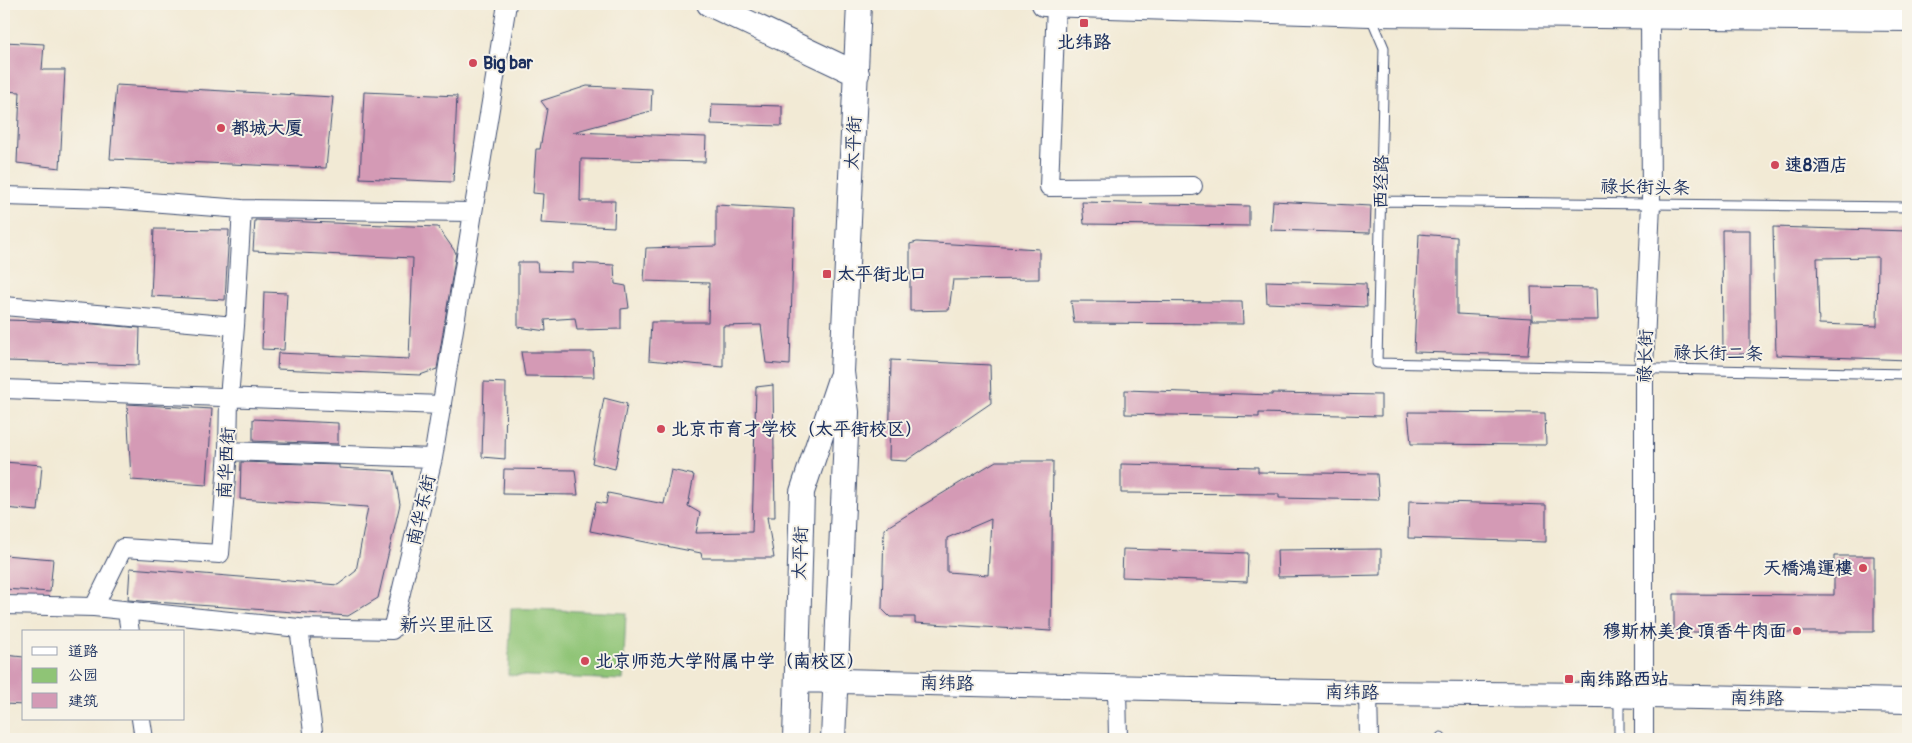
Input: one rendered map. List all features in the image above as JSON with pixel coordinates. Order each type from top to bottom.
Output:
[{"type":"street","name":"南华东街","points":[[4,605],[94,607],[127,612],[299,628],[392,630],[433,458],[507,4]]},
{"type":"street","points":[[709,4],[857,74]]},
{"type":"street","name":"太平街","points":[[833,739],[847,412],[842,372],[859,4]]},
{"type":"street","points":[[1044,4],[1370,9],[1650,17],[1908,19]]},
{"type":"street","points":[[1056,4],[1049,187],[1193,186]]},
{"type":"street","name":"禄长街","points":[[1644,739],[1644,368],[1651,204],[1650,17]]},
{"type":"street","points":[[4,196],[109,199],[242,209],[472,212]]},
{"type":"street","name":"南华西街","points":[[94,607],[123,548],[220,554],[242,209]]},
{"type":"street","points":[[4,306],[235,326]]},
{"type":"street","name":"太平街","points":[[795,739],[802,492],[842,372]]},
{"type":"street","points":[[4,389],[442,405]]},
{"type":"street","points":[[228,451],[433,458]]},
{"type":"street","points":[[127,612],[130,630]]},
{"type":"street","points":[[299,628],[314,739]]},
{"type":"street","name":"南纬路","points":[[797,680],[1368,693],[1619,695],[1908,701]]},
{"type":"street","points":[[1118,687],[1118,739]]},
{"type":"street","points":[[1368,693],[1369,739]]},
{"type":"street","points":[[141,720],[144,739]]},
{"type":"lane","name":"西经路","points":[[1370,9],[1384,48],[1377,363]]},
{"type":"lane","name":"禄长街头条","points":[[1380,201],[1908,207]]},
{"type":"lane","name":"禄长街二条","points":[[1377,363],[1908,374]]},
{"type":"lane","points":[[1619,695],[1619,739]]},
{"type":"green space","points":[[511,608],[626,613],[623,680],[508,675]]},
{"type":"building","points":[[4,42],[44,44],[42,70],[65,70],[60,168],[17,163],[20,92],[4,91]]},
{"type":"building","name":"都城大厦","points":[[116,85],[333,97],[326,168],[110,159]]},
{"type":"building","points":[[587,86],[652,89],[651,111],[573,132],[706,137],[705,162],[581,159],[580,201],[615,201],[614,227],[541,223],[543,194],[533,193],[536,149],[540,149],[547,109],[541,101]]},
{"type":"building","points":[[364,92],[457,96],[453,182],[360,178]]},
{"type":"building","points":[[712,104],[782,106],[782,126],[711,124]]},
{"type":"building","points":[[1273,201],[1371,206],[1370,233],[1271,230]]},
{"type":"building","points":[[1082,202],[1249,206],[1249,226],[1084,224]]},
{"type":"building","points":[[716,205],[794,209],[790,365],[766,363],[761,325],[723,326],[723,367],[649,360],[651,322],[708,322],[709,283],[644,281],[646,248],[716,246]]},
{"type":"building","points":[[255,220],[438,227],[456,253],[437,369],[420,375],[277,369],[278,353],[409,359],[413,258],[253,251]]},
{"type":"building","points":[[1773,227],[1908,231],[1908,360],[1776,355]],"holes":[[[1878,257],[1877,326],[1819,324],[1817,258]]]},
{"type":"building","points":[[154,229],[229,230],[225,300],[151,296]]},
{"type":"building","points":[[1722,230],[1750,230],[1750,354],[1723,354]]},
{"type":"building","points":[[1419,234],[1457,237],[1457,314],[1531,318],[1528,355],[1414,352]]},
{"type":"building","points":[[917,242],[1039,249],[1039,279],[953,280],[949,310],[910,311],[910,244]]},
{"type":"building","points":[[518,262],[537,262],[538,271],[573,272],[573,263],[614,265],[615,284],[626,286],[629,308],[621,309],[621,329],[577,330],[575,318],[545,320],[546,331],[518,327]]},
{"type":"building","points":[[1266,281],[1366,284],[1367,307],[1267,303]]},
{"type":"building","points":[[1531,287],[1597,288],[1598,320],[1532,320]]},
{"type":"building","points":[[264,292],[287,293],[284,350],[262,349]]},
{"type":"building","points":[[1071,301],[1242,302],[1243,324],[1074,323]]},
{"type":"building","points":[[6,320],[71,322],[140,328],[139,365],[6,361]]},
{"type":"building","points":[[521,352],[593,352],[594,377],[525,376]]},
{"type":"building","points":[[891,360],[990,365],[991,403],[906,461],[889,460]]},
{"type":"building","points":[[484,382],[506,383],[505,459],[482,457]]},
{"type":"building","points":[[773,385],[775,517],[767,517],[774,558],[702,558],[701,553],[590,531],[596,502],[606,504],[608,493],[664,504],[671,470],[694,475],[688,506],[700,513],[696,533],[752,532],[756,387]]},
{"type":"building","points":[[1125,390],[1272,395],[1272,393],[1381,395],[1381,416],[1259,413],[1259,417],[1125,414]]},
{"type":"building","points":[[604,398],[627,404],[615,469],[592,463]]},
{"type":"building","points":[[127,404],[212,409],[207,485],[131,480]]},
{"type":"building","points":[[1408,412],[1545,413],[1546,445],[1411,444]]},
{"type":"building","points":[[253,419],[338,423],[338,444],[253,441]]},
{"type":"building","points":[[996,461],[1053,461],[1051,631],[915,623],[915,617],[890,617],[882,609],[884,529]],"holes":[[[991,519],[988,575],[947,572],[947,538]]]},
{"type":"building","points":[[4,462],[42,465],[38,511],[4,508]]},
{"type":"building","points":[[241,462],[339,465],[339,468],[394,471],[400,504],[378,598],[348,616],[128,600],[130,568],[338,585],[356,571],[368,507],[240,499]]},
{"type":"building","points":[[1121,464],[1258,467],[1258,472],[1377,474],[1379,500],[1279,498],[1279,494],[1121,493]]},
{"type":"building","points":[[504,469],[575,470],[578,495],[503,494]]},
{"type":"building","points":[[1409,501],[1546,505],[1546,542],[1408,538]]},
{"type":"building","points":[[1123,549],[1248,553],[1247,582],[1122,577]]},
{"type":"building","points":[[1381,549],[1381,575],[1278,577],[1277,550]]},
{"type":"building","points":[[4,555],[53,559],[50,592],[4,589]]},
{"type":"building","points":[[1834,556],[1874,556],[1874,632],[1674,632],[1674,594],[1834,595]]},
{"type":"building","points":[[4,655],[22,657],[22,705],[4,704]]},
{"type":"place","name":"北纬路","points":[[1084,23]]},
{"type":"place","name":"Big bar","points":[[473,63]]},
{"type":"place","name":"都城大厦","points":[[221,128]]},
{"type":"place","name":"速8酒店","points":[[1775,165]]},
{"type":"place","name":"太平街北口","points":[[827,274]]},
{"type":"place","name":"北京市育才学校（太平街校区）","points":[[661,429]]},
{"type":"place","name":"天橋鴻運樓","points":[[1863,568]]},
{"type":"place","name":"穆斯林美食 頂香牛肉面","points":[[1797,631]]},
{"type":"place","name":"北京师范大学附属中学（南校区）","points":[[585,661]]},
{"type":"place","name":"南纬路西站","points":[[1569,679]]},
{"type":"district","name":"新兴里社区","points":[[447,624]]}]
